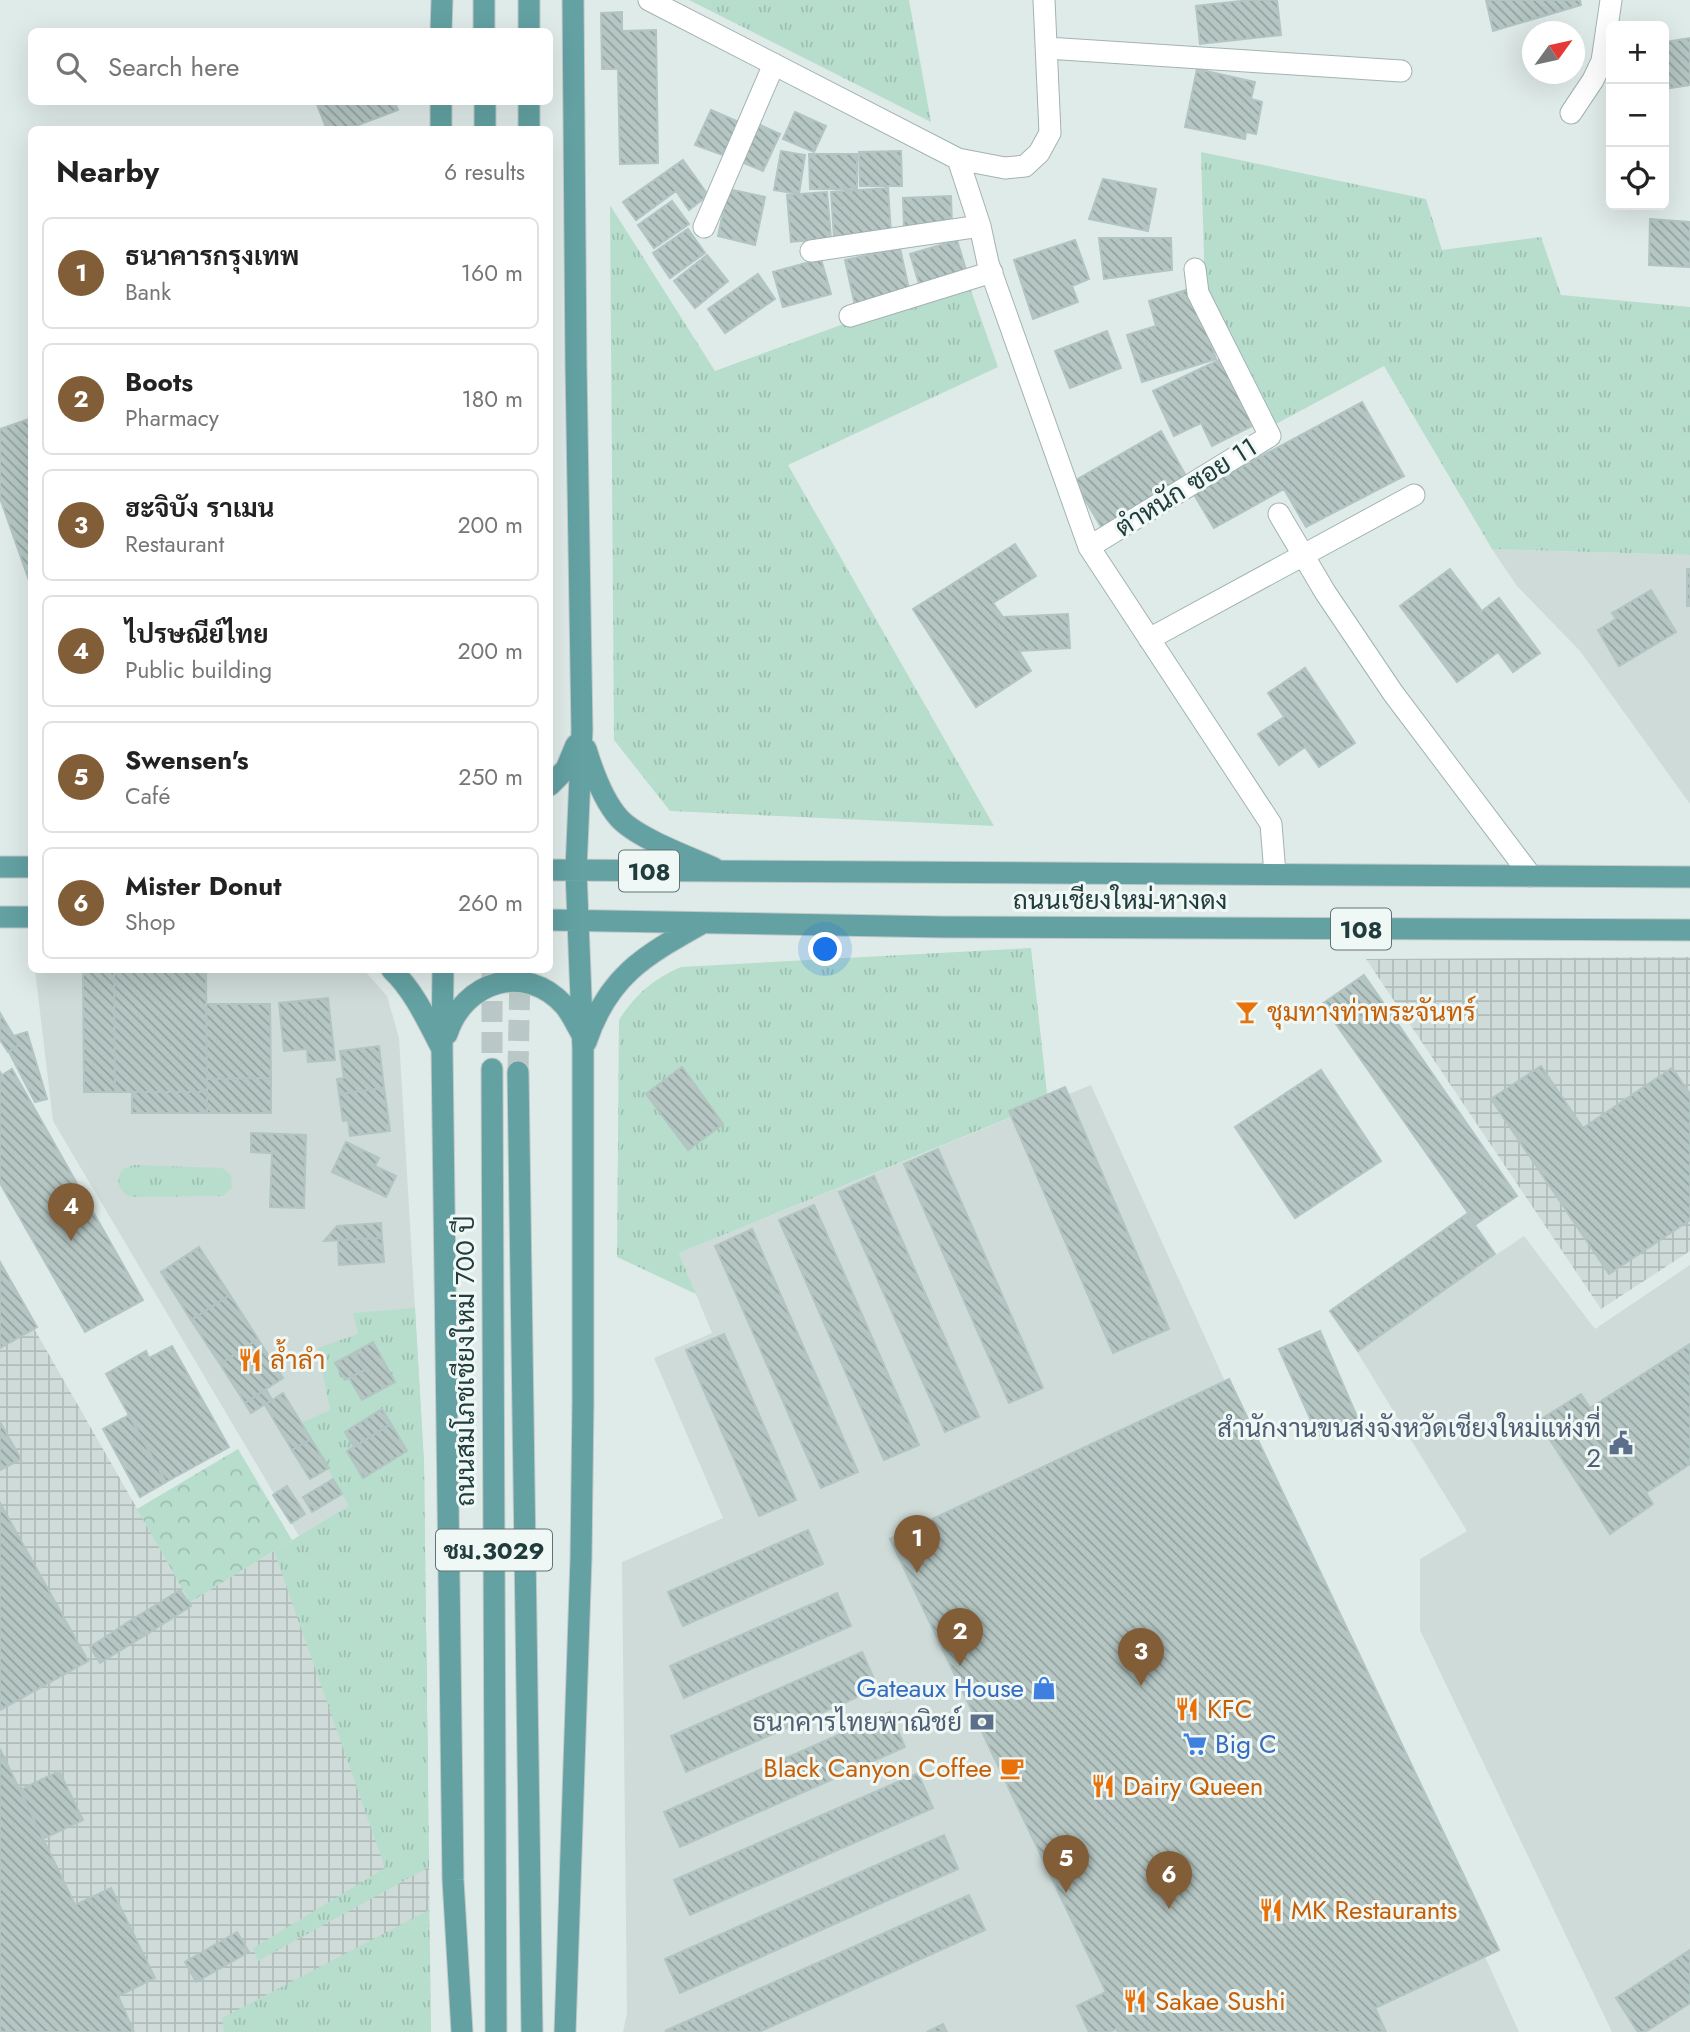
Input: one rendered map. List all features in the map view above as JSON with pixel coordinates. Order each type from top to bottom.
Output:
[{"type":"main road","points":[[441,28],[442,0]]},
{"type":"main road","points":[[484,0],[484,28]]},
{"type":"main road","points":[[529,0],[529,28]]},
{"type":"main road","points":[[565,2032],[581,1558],[583,1042],[576,870],[582,730],[573,0]]},
{"type":"main road","points":[[441,105],[441,126]]},
{"type":"main road","points":[[485,105],[485,126]]},
{"type":"main road","points":[[528,126],[529,105]]},
{"type":"main road","points":[[553,782],[566,769],[582,730]]},
{"type":"main road","points":[[582,730],[594,773],[619,818],[644,835],[723,872]]},
{"type":"main road","points":[[0,867],[28,867]]},
{"type":"main road","name":"ถนนเชียงใหม่-หางดง","points":[[553,870],[1690,877]]},
{"type":"main road","points":[[0,918],[28,918]]},
{"type":"main road","name":"ถนนเชียงใหม่-หางดง","points":[[553,920],[965,927],[1690,930]]},
{"type":"main road","points":[[583,1042],[606,995],[624,975],[640,961],[703,923]]},
{"type":"main road","points":[[395,973],[420,1007],[442,1049]]},
{"type":"main road","points":[[443,973],[453,1880],[462,2032]]},
{"type":"main road","points":[[442,1049],[452,1017],[463,1002],[479,989],[512,982],[544,991],[565,1006],[583,1042]]},
{"type":"main road","name":"ถนนสมโภชเชียงใหม่ 700 ปี","points":[[492,1069],[496,2032]]},
{"type":"main road","name":"ชม.3029","points":[[518,1072],[532,2032]]},
{"type":"street","points":[[649,0],[958,159],[1004,168],[1025,166],[1039,153],[1050,133],[1044,0]]},
{"type":"street","points":[[1571,113],[1602,61],[1611,0]]},
{"type":"street","points":[[1047,48],[1401,71]]},
{"type":"street","points":[[704,227],[774,64]]},
{"type":"street","points":[[958,159],[992,272],[1089,547],[1271,824],[1275,874]]},
{"type":"street","points":[[811,251],[979,226]]},
{"type":"street","name":"ตำหนัก ซอย 11","points":[[1089,547],[1270,436],[1198,293],[1195,269]]},
{"type":"street","points":[[850,316],[992,272]]},
{"type":"street","points":[[1149,639],[1414,495]]},
{"type":"street","points":[[1279,514],[1325,592],[1393,693],[1531,876]]},
{"type":"shaded area","points":[[1492,549],[1690,555],[1690,804],[1580,651],[1517,586]]},
{"type":"shaded area","points":[[1690,957],[1690,1251],[1601,1309],[1366,959]]},
{"type":"shaded area","points":[[35,973],[367,973],[387,996],[399,1038],[424,1462],[299,1536],[53,1121]]},
{"type":"shaded area","points":[[1091,1085],[1519,2032],[623,2032],[627,2013],[622,1562],[723,1518],[654,1358],[712,1333],[679,1253]]},
{"type":"shaded area","points":[[1524,1236],[1595,1329],[1690,1265],[1690,2032],[1612,2032],[1420,1630],[1420,1559],[1467,1531],[1356,1350]]},
{"type":"shaded area","points":[[0,1269],[190,1601],[424,1462],[431,2032],[0,2032]]},
{"type":"green space","points":[[689,0],[909,0],[931,122]]},
{"type":"green space","points":[[1201,152],[1426,199],[1442,250],[1541,237],[1561,295],[1690,307],[1690,555],[1492,549],[1384,366],[1274,425],[1205,291]]},
{"type":"green space","points":[[610,205],[715,371],[967,279],[998,367],[788,465],[994,826],[670,811],[614,740]]},
{"type":"green space","points":[[1031,948],[1048,1102],[679,1253],[696,1294],[617,1257],[619,1020],[638,995],[653,982],[681,967]]},
{"type":"green space","points":[[134,1165],[222,1168],[231,1175],[232,1188],[223,1196],[132,1197],[121,1189],[118,1182],[123,1169]]},
{"type":"green space","points":[[415,1308],[424,1462],[429,1867],[258,1961],[253,1948],[385,1868],[274,1551],[349,1506],[301,1423],[330,1410],[318,1348],[358,1334],[353,1313]]},
{"type":"green space","points":[[238,1449],[292,1540],[190,1602],[137,1509]]},
{"type":"green space","points":[[429,1910],[431,2032],[224,2032],[222,2018]]},
{"type":"building","points":[[1277,0],[1281,35],[1200,44],[1196,6]]},
{"type":"building","points":[[1486,0],[1580,0],[1581,5],[1493,31]]},
{"type":"building","points":[[622,12],[622,31],[656,30],[658,163],[620,164],[618,69],[602,69],[601,13]]},
{"type":"building","points":[[1690,38],[1690,85],[1670,88],[1669,41]]},
{"type":"building","points":[[1197,69],[1255,82],[1251,99],[1262,102],[1256,134],[1246,132],[1245,139],[1185,127]]},
{"type":"building","points":[[317,105],[396,105],[398,110],[356,126],[325,126]]},
{"type":"building","points":[[711,110],[746,125],[731,158],[695,145]]},
{"type":"building","points":[[795,112],[826,126],[814,152],[783,139]]},
{"type":"building","points":[[756,123],[780,134],[763,171],[739,161]]},
{"type":"building","points":[[781,151],[805,155],[799,194],[774,190]]},
{"type":"building","points":[[901,151],[902,186],[860,186],[859,152]]},
{"type":"building","points":[[809,154],[857,154],[857,189],[810,189]]},
{"type":"building","points":[[683,160],[708,195],[689,210],[676,191],[636,220],[623,202]]},
{"type":"building","points":[[1103,179],[1156,189],[1148,231],[1089,219]]},
{"type":"building","points":[[888,188],[891,233],[834,237],[831,192]]},
{"type":"building","points":[[728,189],[765,197],[755,245],[718,236]]},
{"type":"building","points":[[827,192],[831,238],[791,242],[787,195]]},
{"type":"building","points":[[951,196],[952,224],[904,226],[903,198]]},
{"type":"building","points":[[672,201],[689,224],[654,248],[638,225]]},
{"type":"building","points":[[1650,219],[1690,222],[1690,267],[1649,265]]},
{"type":"building","points":[[688,229],[705,253],[670,278],[653,253]]},
{"type":"building","points":[[1099,238],[1171,238],[1172,270],[1104,279]]},
{"type":"building","points":[[957,240],[967,273],[920,287],[910,254]]},
{"type":"building","points":[[1075,240],[1089,279],[1072,286],[1078,302],[1033,319],[1014,260]]},
{"type":"building","points":[[900,248],[910,294],[855,306],[845,260]]},
{"type":"building","points":[[707,255],[728,281],[695,308],[674,281]]},
{"type":"building","points":[[821,259],[831,294],[783,307],[773,272]]},
{"type":"building","points":[[758,274],[775,299],[725,333],[708,309]]},
{"type":"building","points":[[1193,288],[1216,359],[1142,382],[1127,335],[1156,326],[1149,301]]},
{"type":"building","points":[[1107,331],[1121,368],[1070,388],[1055,351]]},
{"type":"building","points":[[1223,358],[1254,425],[1212,446],[1201,423],[1174,436],[1153,391]]},
{"type":"building","points":[[1362,402],[1404,476],[1306,527],[1284,489],[1214,528],[1193,493]]},
{"type":"building","points":[[28,419],[28,578],[0,498],[0,429]]},
{"type":"building","points":[[1161,431],[1190,483],[1104,532],[1074,481]]},
{"type":"building","points":[[1015,544],[1036,576],[993,603],[1003,617],[1068,614],[1070,648],[1019,651],[1031,671],[976,707],[913,609]]},
{"type":"building","points":[[1450,569],[1482,611],[1499,598],[1540,653],[1513,672],[1498,652],[1457,682],[1400,606]]},
{"type":"building","points":[[1687,569],[1690,569],[1690,606],[1687,606]]},
{"type":"building","points":[[1651,590],[1676,632],[1619,666],[1598,630],[1616,619],[1612,613]]},
{"type":"building","points":[[1305,668],[1355,743],[1319,767],[1305,747],[1279,765],[1258,734],[1284,717],[1268,693]]},
{"type":"building","points":[[83,973],[114,973],[115,1092],[84,1092]]},
{"type":"building","points":[[114,973],[206,973],[207,1092],[115,1092]]},
{"type":"building","points":[[1364,975],[1517,1196],[1476,1224],[1322,1004]]},
{"type":"building","points":[[328,998],[335,1060],[308,1062],[307,1049],[284,1051],[279,1003]]},
{"type":"building","points":[[206,1004],[270,1004],[271,1078],[207,1079]]},
{"type":"building","points":[[0,1013],[19,1045],[8,1052],[0,1040]]},
{"type":"building","points":[[27,1032],[47,1099],[35,1102],[9,1052],[19,1045],[13,1036]]},
{"type":"building","points":[[379,1046],[384,1088],[339,1094],[337,1079],[344,1078],[340,1051]]},
{"type":"building","points":[[1541,1066],[1583,1128],[1672,1068],[1690,1094],[1690,1220],[1609,1274],[1491,1099]]},
{"type":"building","points":[[682,1067],[723,1124],[688,1150],[646,1094]]},
{"type":"building","points":[[12,1069],[143,1300],[85,1332],[0,1183],[0,1072],[2,1075]]},
{"type":"building","points":[[1321,1070],[1381,1161],[1295,1218],[1235,1127]]},
{"type":"building","points":[[271,1078],[271,1113],[207,1113],[207,1079]]},
{"type":"building","points":[[1065,1087],[1169,1329],[1113,1353],[1009,1111]]},
{"type":"building","points":[[384,1088],[390,1131],[350,1136],[348,1120],[343,1121],[339,1094]]},
{"type":"building","points":[[132,1092],[207,1092],[207,1113],[132,1113]]},
{"type":"building","points":[[251,1133],[306,1135],[304,1208],[270,1207],[272,1153],[251,1152]]},
{"type":"building","points":[[346,1142],[379,1158],[375,1166],[396,1176],[386,1197],[332,1172]]},
{"type":"building","points":[[938,1149],[1043,1388],[1009,1403],[904,1164]]},
{"type":"building","points":[[874,1176],[979,1417],[945,1432],[839,1192]]},
{"type":"building","points":[[814,1205],[919,1445],[884,1460],[779,1220]]},
{"type":"building","points":[[1467,1214],[1495,1254],[1358,1351],[1330,1311]]},
{"type":"building","points":[[381,1223],[382,1238],[324,1241],[337,1226]]},
{"type":"building","points":[[752,1229],[858,1472],[821,1488],[715,1246]]},
{"type":"building","points":[[382,1238],[384,1262],[339,1265],[338,1240]]},
{"type":"building","points":[[199,1247],[230,1295],[191,1320],[161,1272]]},
{"type":"building","points":[[0,1262],[37,1327],[0,1348]]},
{"type":"building","points":[[230,1295],[258,1339],[220,1364],[191,1320]]},
{"type":"building","points":[[1320,1331],[1358,1419],[1318,1436],[1279,1349]]},
{"type":"building","points":[[724,1334],[796,1500],[759,1516],[686,1350]]},
{"type":"building","points":[[258,1339],[283,1378],[245,1403],[220,1364]]},
{"type":"building","points":[[373,1342],[395,1382],[362,1400],[349,1378],[365,1370],[355,1352]]},
{"type":"building","name":"สำนักงานขนส่งจังหวัดเชียงใหม่แห่งที่ 2","points":[[1690,1344],[1690,1464],[1646,1493],[1653,1504],[1610,1534],[1538,1421],[1581,1394],[1590,1408]]},
{"type":"building","points":[[172,1346],[229,1447],[166,1482],[106,1374],[146,1351],[149,1358]]},
{"type":"building","points":[[355,1352],[365,1370],[345,1380],[335,1363]]},
{"type":"building","name":"Big C","points":[[1229,1379],[1499,1950],[1375,2008],[1386,2032],[1118,2032],[1116,2029],[1109,2032],[1089,2032],[1077,2006],[1106,1992],[890,1539]]},
{"type":"building","points":[[266,1389],[272,1400],[251,1413],[245,1403]]},
{"type":"building","points":[[283,1393],[311,1439],[292,1450],[265,1405]]},
{"type":"building","points":[[382,1409],[391,1424],[354,1447],[345,1432]]},
{"type":"building","points":[[129,1415],[166,1482],[140,1497],[103,1429]]},
{"type":"building","points":[[0,1422],[21,1459],[0,1470]]},
{"type":"building","points":[[391,1424],[407,1451],[363,1478],[347,1451]]},
{"type":"building","points":[[311,1439],[329,1468],[310,1479],[292,1450]]},
{"type":"building","points":[[333,1479],[342,1494],[312,1512],[303,1497]]},
{"type":"building","points":[[287,1486],[305,1514],[291,1523],[273,1495]]},
{"type":"building","points":[[0,1503],[88,1661],[0,1710]]},
{"type":"building","points":[[808,1530],[823,1564],[683,1626],[668,1592]]},
{"type":"building","points":[[180,1590],[191,1606],[144,1636],[133,1619]]},
{"type":"building","points":[[837,1593],[851,1626],[684,1698],[670,1666]]},
{"type":"building","points":[[133,1619],[144,1636],[100,1663],[90,1647]]},
{"type":"building","points":[[862,1652],[878,1688],[686,1772],[671,1736]]},
{"type":"building","points":[[890,1712],[905,1747],[680,1847],[664,1812]]},
{"type":"building","points":[[0,1749],[75,1905],[111,1888],[155,1978],[118,1996],[134,2032],[0,2032]]},
{"type":"building","points":[[59,1771],[83,1820],[43,1839],[20,1790]]},
{"type":"building","points":[[918,1773],[933,1808],[690,1915],[674,1880]]},
{"type":"building","points":[[944,1835],[958,1869],[680,1993],[665,1959]]},
{"type":"building","points":[[969,1895],[985,1930],[759,2032],[665,2031]]},
{"type":"building","points":[[237,1932],[249,1952],[196,1982],[185,1962]]},
{"type":"building","points":[[1690,1950],[1690,2003],[1645,2032],[1638,2032],[1616,1998]]},
{"type":"building","points":[[943,2024],[947,2032],[927,2032]]},
{"type":"tunnel","points":[[492,973],[492,1069]]},
{"type":"tunnel","points":[[518,1072],[520,973]]},
{"type":"place","name":"ชุมทางท่าพระจันทร์","points":[[1247,1012]]},
{"type":"place","name":"ไปรษณีย์ไทย","points":[[71,1241]]},
{"type":"place","name":"ล้ำลำ","points":[[250,1360]]},
{"type":"place","name":"สำนักงานขนส่งจังหวัดเชียงใหม่แห่งที่ 2","points":[[1621,1443]]},
{"type":"place","name":"ธนาคารกรุงเทพ","points":[[917,1573]]},
{"type":"place","name":"Boots","points":[[960,1666]]},
{"type":"place","name":"ฮะจิบัง ราเมน","points":[[1141,1686]]},
{"type":"place","name":"Gateaux House","points":[[1044,1688]]},
{"type":"place","name":"KFC","points":[[1187,1709]]},
{"type":"place","name":"ธนาคารไทยพาณิชย์","points":[[982,1722]]},
{"type":"place","name":"Big C","points":[[1195,1744]]},
{"type":"place","name":"Black Canyon Coffee","points":[[1012,1768]]},
{"type":"place","name":"Dairy Queen","points":[[1103,1786]]},
{"type":"place","name":"Swensen's","points":[[1066,1893]]},
{"type":"place","name":"Mister Donut","points":[[1169,1909]]},
{"type":"place","name":"MK Restaurants","points":[[1271,1910]]},
{"type":"place","name":"Sakae Sushi","points":[[1135,2001]]}]
